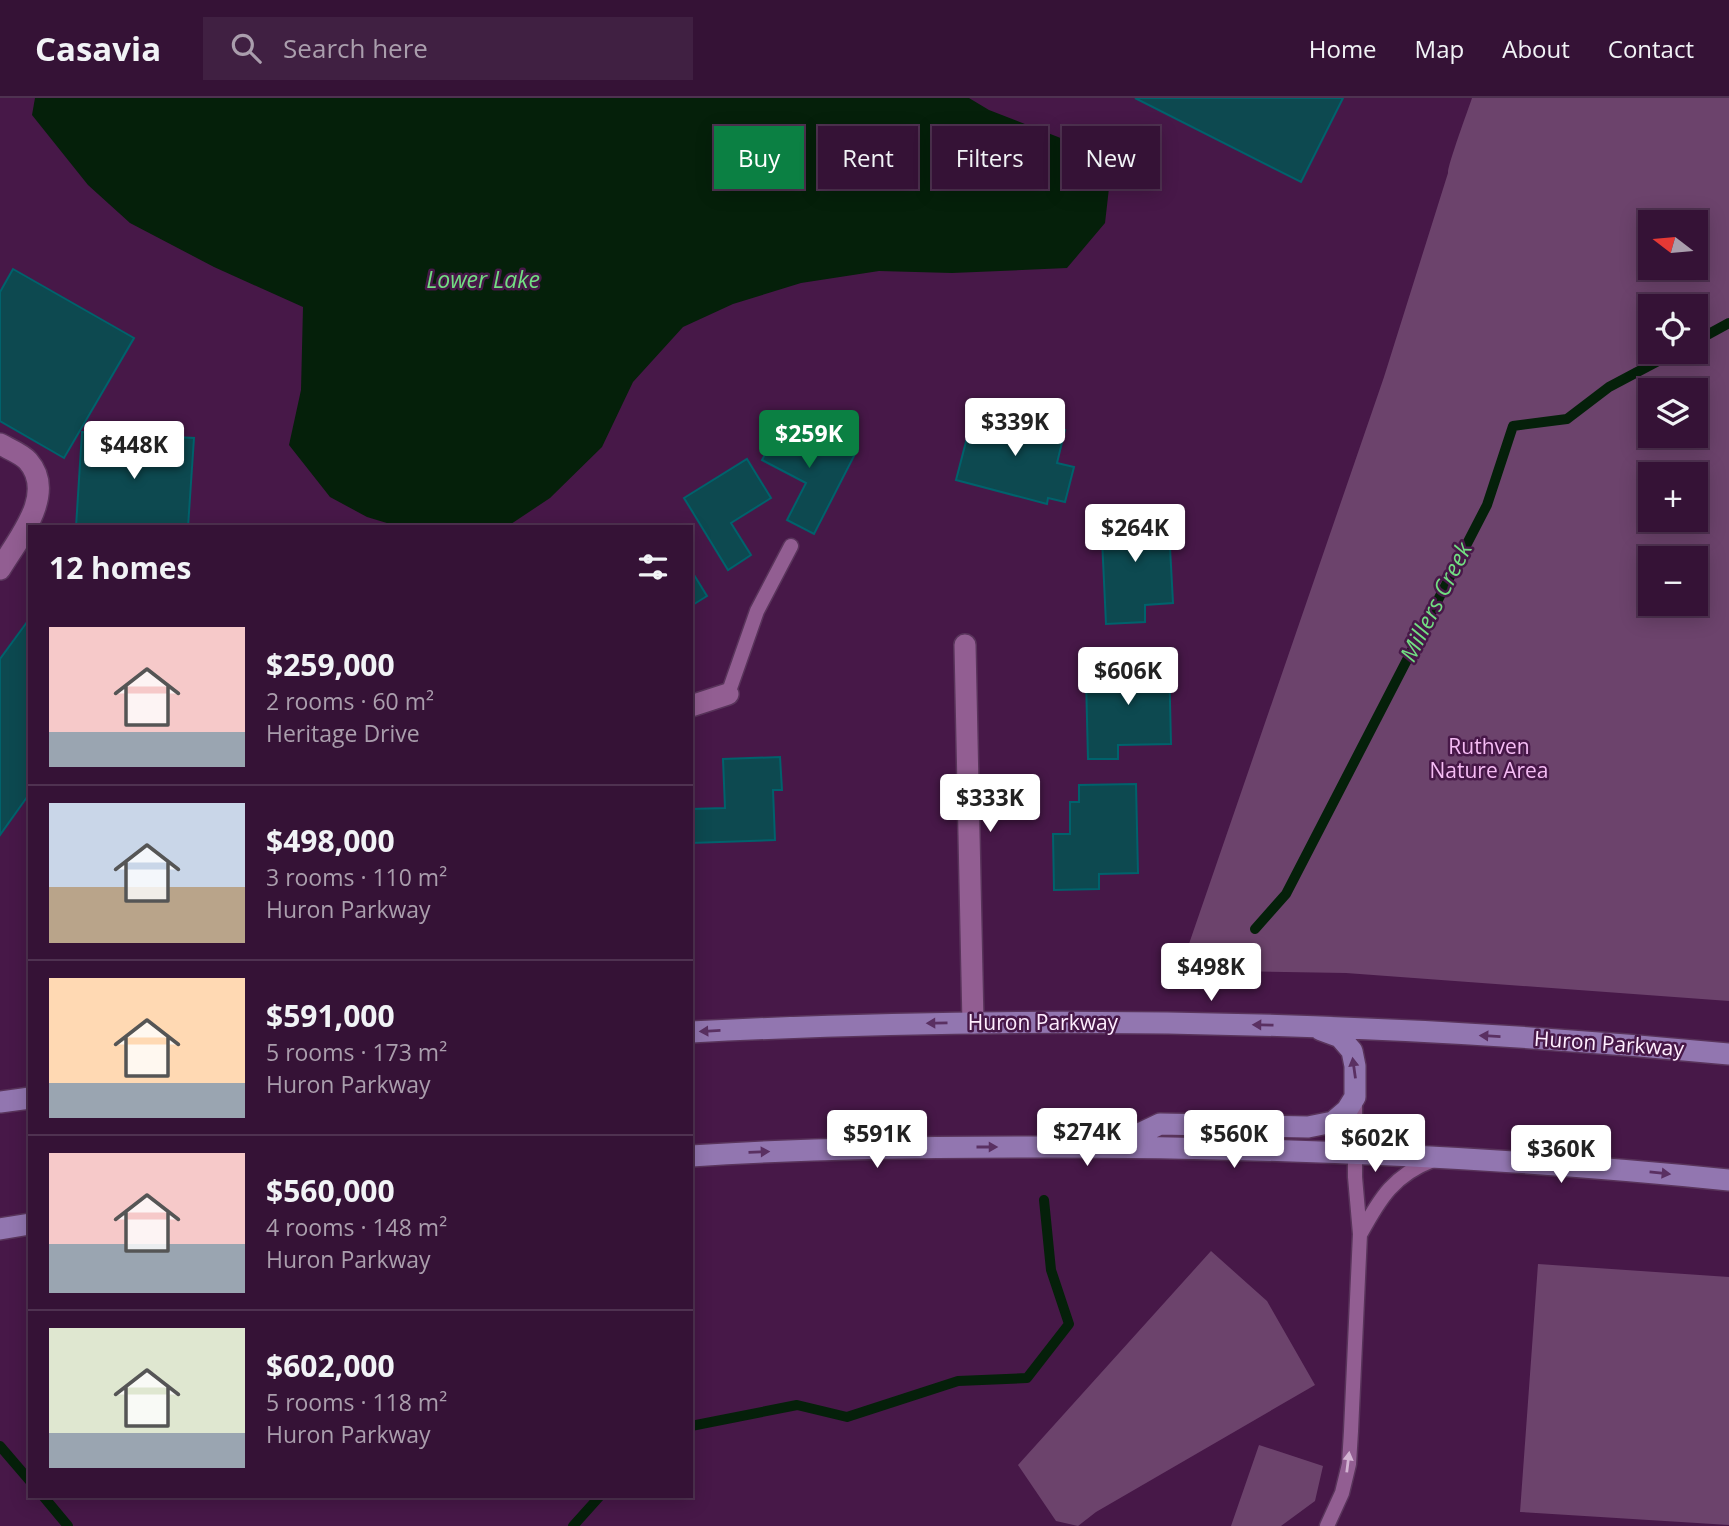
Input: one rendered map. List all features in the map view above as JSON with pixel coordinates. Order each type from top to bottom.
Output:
[{"type":"main road","name":"Huron Parkway","points":[[693,1032],[973,1023],[1105,1022],[1311,1026],[1642,1045],[1729,1054]]},
{"type":"main road","points":[[1113,1147],[1160,1124],[1308,1127],[1333,1122],[1347,1110],[1354,1097],[1356,1082],[1352,1051],[1340,1037],[1311,1026]]},
{"type":"main road","points":[[0,1102],[28,1098]]},
{"type":"main road","points":[[693,1156],[861,1149],[1113,1147],[1356,1152],[1597,1167],[1729,1180]]},
{"type":"main road","points":[[0,1228],[28,1224]]},
{"type":"street","points":[[0,444],[27,460],[39,479],[36,509],[0,569]]},
{"type":"street","points":[[965,645],[973,1023]]},
{"type":"street","points":[[693,705],[728,694]]},
{"type":"lane","points":[[728,694],[757,611],[791,546]]},
{"type":"lane","points":[[1327,1526],[1342,1493],[1349,1464],[1360,1234],[1355,1177],[1354,1097]]},
{"type":"lane","points":[[1360,1234],[1378,1201],[1393,1183],[1414,1167],[1443,1156]]},
{"type":"green space","name":"Ruthven Nature Area","points":[[1472,98],[1729,98],[1729,1001],[1346,973],[1180,970],[1384,377]]},
{"type":"green space","points":[[1211,1251],[1267,1301],[1315,1385],[1096,1512],[1078,1526],[1056,1521],[1018,1465]]},
{"type":"green space","points":[[1538,1264],[1729,1277],[1729,1525],[1520,1512]]},
{"type":"green space","points":[[1259,1445],[1323,1466],[1315,1501],[1281,1526],[1231,1526]]},
{"type":"water","name":"Lower Lake","points":[[35,98],[969,98],[989,110],[1030,126],[932,126],[932,189],[1048,189],[1048,133],[1062,139],[1062,189],[1109,189],[1105,223],[1067,268],[952,273],[879,271],[801,283],[733,304],[683,327],[633,382],[602,447],[550,498],[510,525],[393,525],[367,517],[330,497],[289,445],[301,390],[303,307],[214,267],[130,223],[88,185],[32,115]]},
{"type":"building","points":[[1135,98],[1343,98],[1301,182]]},
{"type":"building","points":[[13,269],[134,338],[64,458],[0,421],[0,292]]},
{"type":"building","points":[[975,407],[1065,430],[1057,463],[1074,467],[1065,502],[1048,498],[1047,504],[956,480]]},
{"type":"building","points":[[784,418],[855,454],[814,534],[787,520],[806,483],[762,460]]},
{"type":"building","points":[[82,432],[194,438],[188,525],[76,525]]},
{"type":"building","points":[[747,459],[771,498],[731,523],[751,555],[728,570],[684,498]]},
{"type":"building","points":[[1168,510],[1173,603],[1145,605],[1145,622],[1106,624],[1102,539],[1095,531],[1095,517]]},
{"type":"building","points":[[693,573],[707,596],[693,605]]},
{"type":"building","points":[[28,621],[28,796],[0,835],[0,659]]},
{"type":"building","points":[[1169,659],[1171,744],[1118,745],[1118,759],[1088,759],[1086,679],[1101,678],[1101,661]]},
{"type":"building","points":[[780,757],[782,790],[773,790],[775,840],[693,843],[693,809],[725,808],[723,759]]},
{"type":"building","points":[[1136,784],[1138,873],[1099,874],[1099,889],[1054,890],[1053,834],[1070,834],[1070,802],[1079,802],[1079,785]]},
{"type":"waterway","name":"Millers Creek","points":[[1708,334],[1729,323]]},
{"type":"waterway","name":"Millers Creek","points":[[1255,929],[1286,894],[1487,505],[1513,426],[1567,419],[1609,387],[1652,364]]},
{"type":"waterway","name":"Millers Creek","points":[[693,1426],[797,1405],[847,1417],[958,1381],[1027,1378],[1069,1324],[1051,1270],[1044,1200]]},
{"type":"waterway","name":"Millers Creek","points":[[0,1446],[28,1479]]},
{"type":"waterway","name":"Millers Creek","points":[[45,1498],[68,1526]]},
{"type":"waterway","name":"Millers Creek","points":[[573,1526],[598,1498]]}]
